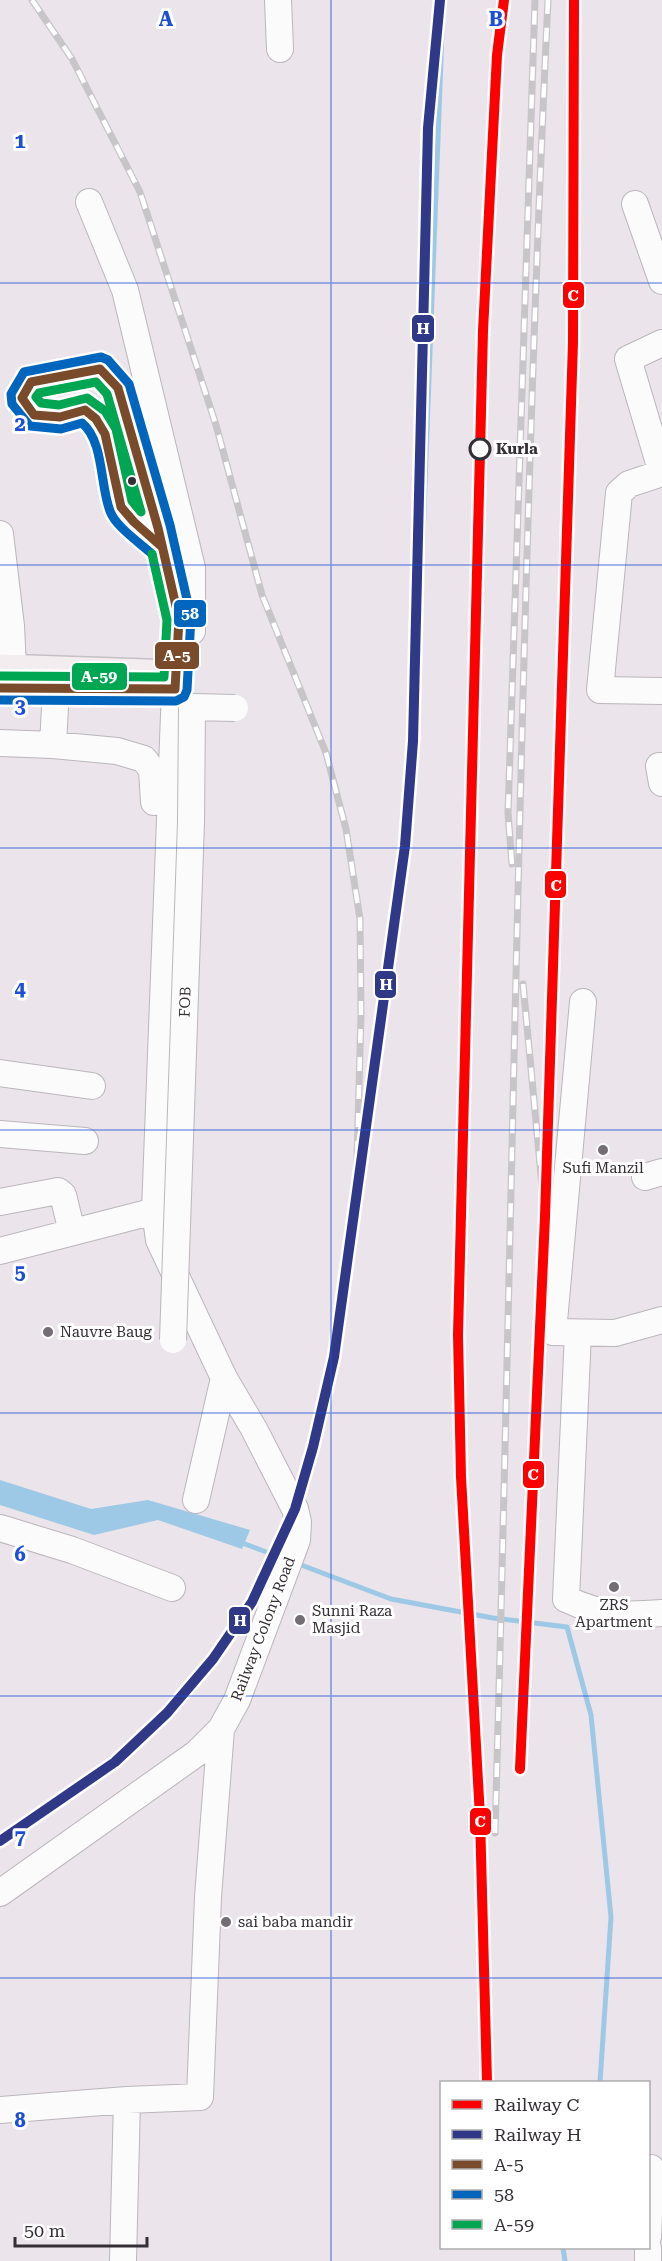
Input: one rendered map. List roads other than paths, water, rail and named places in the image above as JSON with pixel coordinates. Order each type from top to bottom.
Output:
[{"type":"main road","points":[[7,680],[175,683]]},
{"type":"main road","points":[[7,680],[56,688],[175,683]]},
{"type":"street","points":[[278,0],[280,49]]},
{"type":"street","points":[[89,202],[125,290],[192,568],[192,631],[175,683]]},
{"type":"street","points":[[635,204],[662,281]]},
{"type":"street","points":[[662,343],[628,359],[662,473],[629,484],[619,493],[614,522],[600,690],[662,691]]},
{"type":"street","name":"Railway Colony Road","points":[[0,1893],[197,1753],[221,1729],[237,1700],[297,1540],[298,1522],[295,1509],[254,1429],[224,1378],[159,1240],[155,1210],[179,619],[162,547],[118,388],[100,369],[32,382],[22,398],[34,415],[60,417],[85,410],[96,419],[105,434],[121,507],[162,547]]},
{"type":"street","points":[[0,534],[11,626],[7,680]]},
{"type":"street","points":[[53,745],[56,688]]},
{"type":"street","name":"FOB","points":[[173,1340],[191,833],[192,707],[235,708]]},
{"type":"street","points":[[0,743],[117,751],[144,759],[152,770],[154,802]]},
{"type":"street","points":[[662,766],[659,766],[662,783]]},
{"type":"street","points":[[583,1002],[553,1332],[615,1333],[662,1320]]},
{"type":"street","points":[[0,1073],[92,1086]]},
{"type":"street","points":[[0,1134],[85,1141]]},
{"type":"street","points":[[0,1202],[58,1191],[63,1195],[72,1232]]},
{"type":"street","points":[[0,1251],[155,1210]]},
{"type":"street","points":[[578,1333],[566,1599],[591,1611],[626,1616],[662,1613]]},
{"type":"street","points":[[196,1500],[224,1378]]},
{"type":"street","points":[[0,1528],[72,1550],[172,1588]]},
{"type":"street","points":[[0,2110],[200,2097],[208,1897],[221,1729]]},
{"type":"street","points":[[123,2261],[127,2100]]},
{"type":"street","points":[[650,2191],[651,2168]]},
{"type":"water","points":[[0,1480],[91,1509],[148,1500],[250,1530],[242,1549],[158,1520],[94,1535],[0,1505]]},
{"type":"waterway","points":[[416,724],[442,32]]},
{"type":"waterway","points":[[237,1541],[282,1558]]},
{"type":"waterway","points":[[296,1563],[391,1599],[493,1618],[567,1627],[591,1715],[611,1917],[600,2081]]},
{"type":"waterway","points":[[563,2249],[565,2261]]},
{"type":"railway","points":[[32,0],[72,59],[140,192],[216,425],[262,595],[326,753],[346,829],[360,919],[361,1014],[356,1197]]},
{"type":"railway","points":[[512,864],[508,813],[535,0]]},
{"type":"railway","points":[[495,1833],[523,687],[548,0]]},
{"type":"railway","points":[[523,984],[545,1217]]},
{"type":"rail line","name":"H","points":[[0,1841],[115,1762],[167,1713],[213,1659],[252,1602],[295,1509],[313,1447],[334,1357],[405,846],[413,741],[428,128],[440,0]]},
{"type":"rail line","name":"C","points":[[487,2081],[480,1817],[461,1477],[458,1335],[483,331],[497,55],[504,0]]},
{"type":"rail line","name":"C","points":[[520,1769],[545,1217],[573,342],[574,0]]},
{"type":"place","name":"Kurla","points":[[480,449]]},
{"type":"place","name":"Sufi Manzil","points":[[603,1150]]},
{"type":"place","name":"Nauvre Baug","points":[[48,1332]]},
{"type":"place","name":"ZRS Apartment","points":[[614,1587]]},
{"type":"place","name":"Sunni Raza Masjid","points":[[300,1620]]},
{"type":"place","name":"sai baba mandir","points":[[226,1922]]}]
